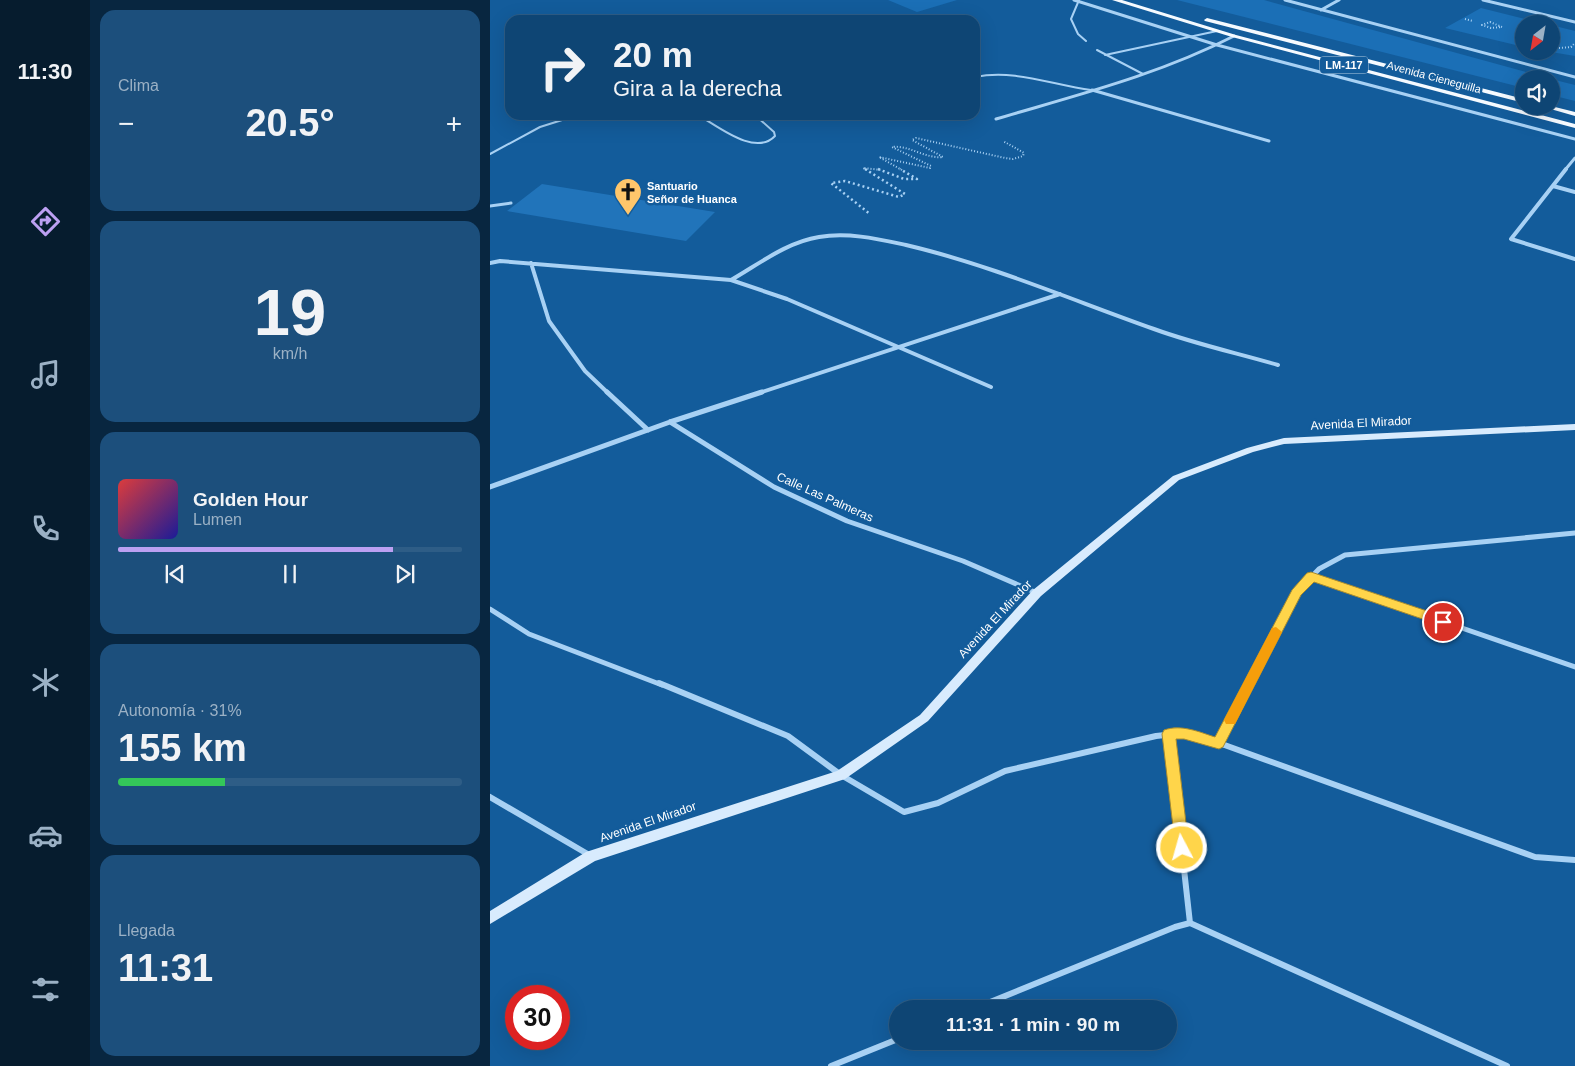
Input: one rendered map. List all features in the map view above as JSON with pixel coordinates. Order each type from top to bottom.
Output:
[{"type":"main road","name":"Avenida Cieneguilla","points":[[1115,0],[1234,36],[1575,126]]},
{"type":"main road","name":"Avenida Cieneguilla","points":[[1139,0],[1515,99]]},
{"type":"main road","points":[[1560,110],[1575,114]]},
{"type":"street","points":[[1285,0],[1575,77]]},
{"type":"street","points":[[1321,10],[1339,0]]},
{"type":"street","points":[[1483,0],[1575,22]]},
{"type":"street","points":[[1077,1],[1217,45],[1575,139]]},
{"type":"street","points":[[996,120],[1144,74],[1217,45],[1234,36]]},
{"type":"street","points":[[1091,90],[1269,141]]},
{"type":"street","points":[[1575,158],[1511,239],[1575,259]]},
{"type":"street","points":[[1553,186],[1575,192]]},
{"type":"street","points":[[731,280],[792,247],[818,237],[846,235],[895,243],[950,257],[1060,294],[1156,330],[1278,364]]},
{"type":"street","points":[[490,263],[500,261],[532,263],[731,280],[787,299],[900,346],[991,387]]},
{"type":"street","points":[[532,263],[549,321],[585,371],[648,430]]},
{"type":"street","points":[[490,487],[670,422],[1060,294]]},
{"type":"street","name":"Calle Las Palmeras","points":[[670,422],[774,487],[847,521],[963,561],[1037,593]]},
{"type":"street","name":"Avenida El Mirador","points":[[490,918],[591,856],[841,775],[924,718],[1037,593],[1176,478],[1250,450],[1284,441],[1575,426]]},
{"type":"street","points":[[1219,743],[1296,593],[1319,569],[1345,555],[1575,533]]},
{"type":"street","points":[[1311,576],[1575,667]]},
{"type":"street","points":[[490,609],[530,634],[719,706],[788,736],[841,775],[904,812],[938,803],[1005,772],[1169,734],[1184,733],[1219,743],[1536,858],[1575,860]]},
{"type":"street","points":[[1169,734],[1190,924]]},
{"type":"street","points":[[490,797],[591,856]]},
{"type":"street","points":[[995,1000],[1175,927],[1190,924],[1507,1066]]},
{"type":"street","points":[[831,1066],[889,1043]]},
{"type":"lane","points":[[1077,1],[1071,19],[1078,34],[1086,41]]},
{"type":"lane","points":[[1105,54],[1192,38],[1217,31]]},
{"type":"lane","points":[[1097,50],[1144,74]]},
{"type":"lane","points":[[980,77],[997,75],[1021,77],[1070,88],[1091,90]]},
{"type":"lane","points":[[490,154],[540,127],[562,120]]},
{"type":"lane","points":[[707,120],[750,144],[759,145],[771,141],[775,136],[774,132],[761,120]]},
{"type":"lane","points":[[490,206],[511,203]]},
{"type":"path","points":[[875,218],[832,184],[836,180],[903,196],[905,194],[863,168],[876,168],[907,179],[917,179],[879,157],[886,156],[930,168],[931,166],[892,147],[899,146],[931,157],[943,158],[912,140],[916,138],[1005,158],[1013,159],[1023,156],[1024,153],[979,127],[996,120]]},
{"type":"shaded area","points":[[888,0],[957,0],[917,12]]},
{"type":"shaded area","points":[[1177,0],[1264,0],[1518,70],[1515,70],[1515,86]]},
{"type":"shaded area","points":[[1481,8],[1515,16],[1515,45],[1445,28]]},
{"type":"shaded area","points":[[1560,27],[1575,31],[1575,56],[1560,54]]},
{"type":"shaded area","points":[[1560,81],[1575,85],[1575,101],[1560,97]]},
{"type":"building","name":"Santuario Señor de Huanca","points":[[542,184],[715,212],[686,241],[507,211]]},
{"type":"slow traffic","points":[[1231,720],[1276,632]]},
{"type":"place","name":"Santuario Señor de Huanca","points":[[628,216]]},
{"type":"route","points":[[1182,848],[1169,734],[1184,733],[1219,743],[1296,593],[1311,576],[1443,622]]}]
